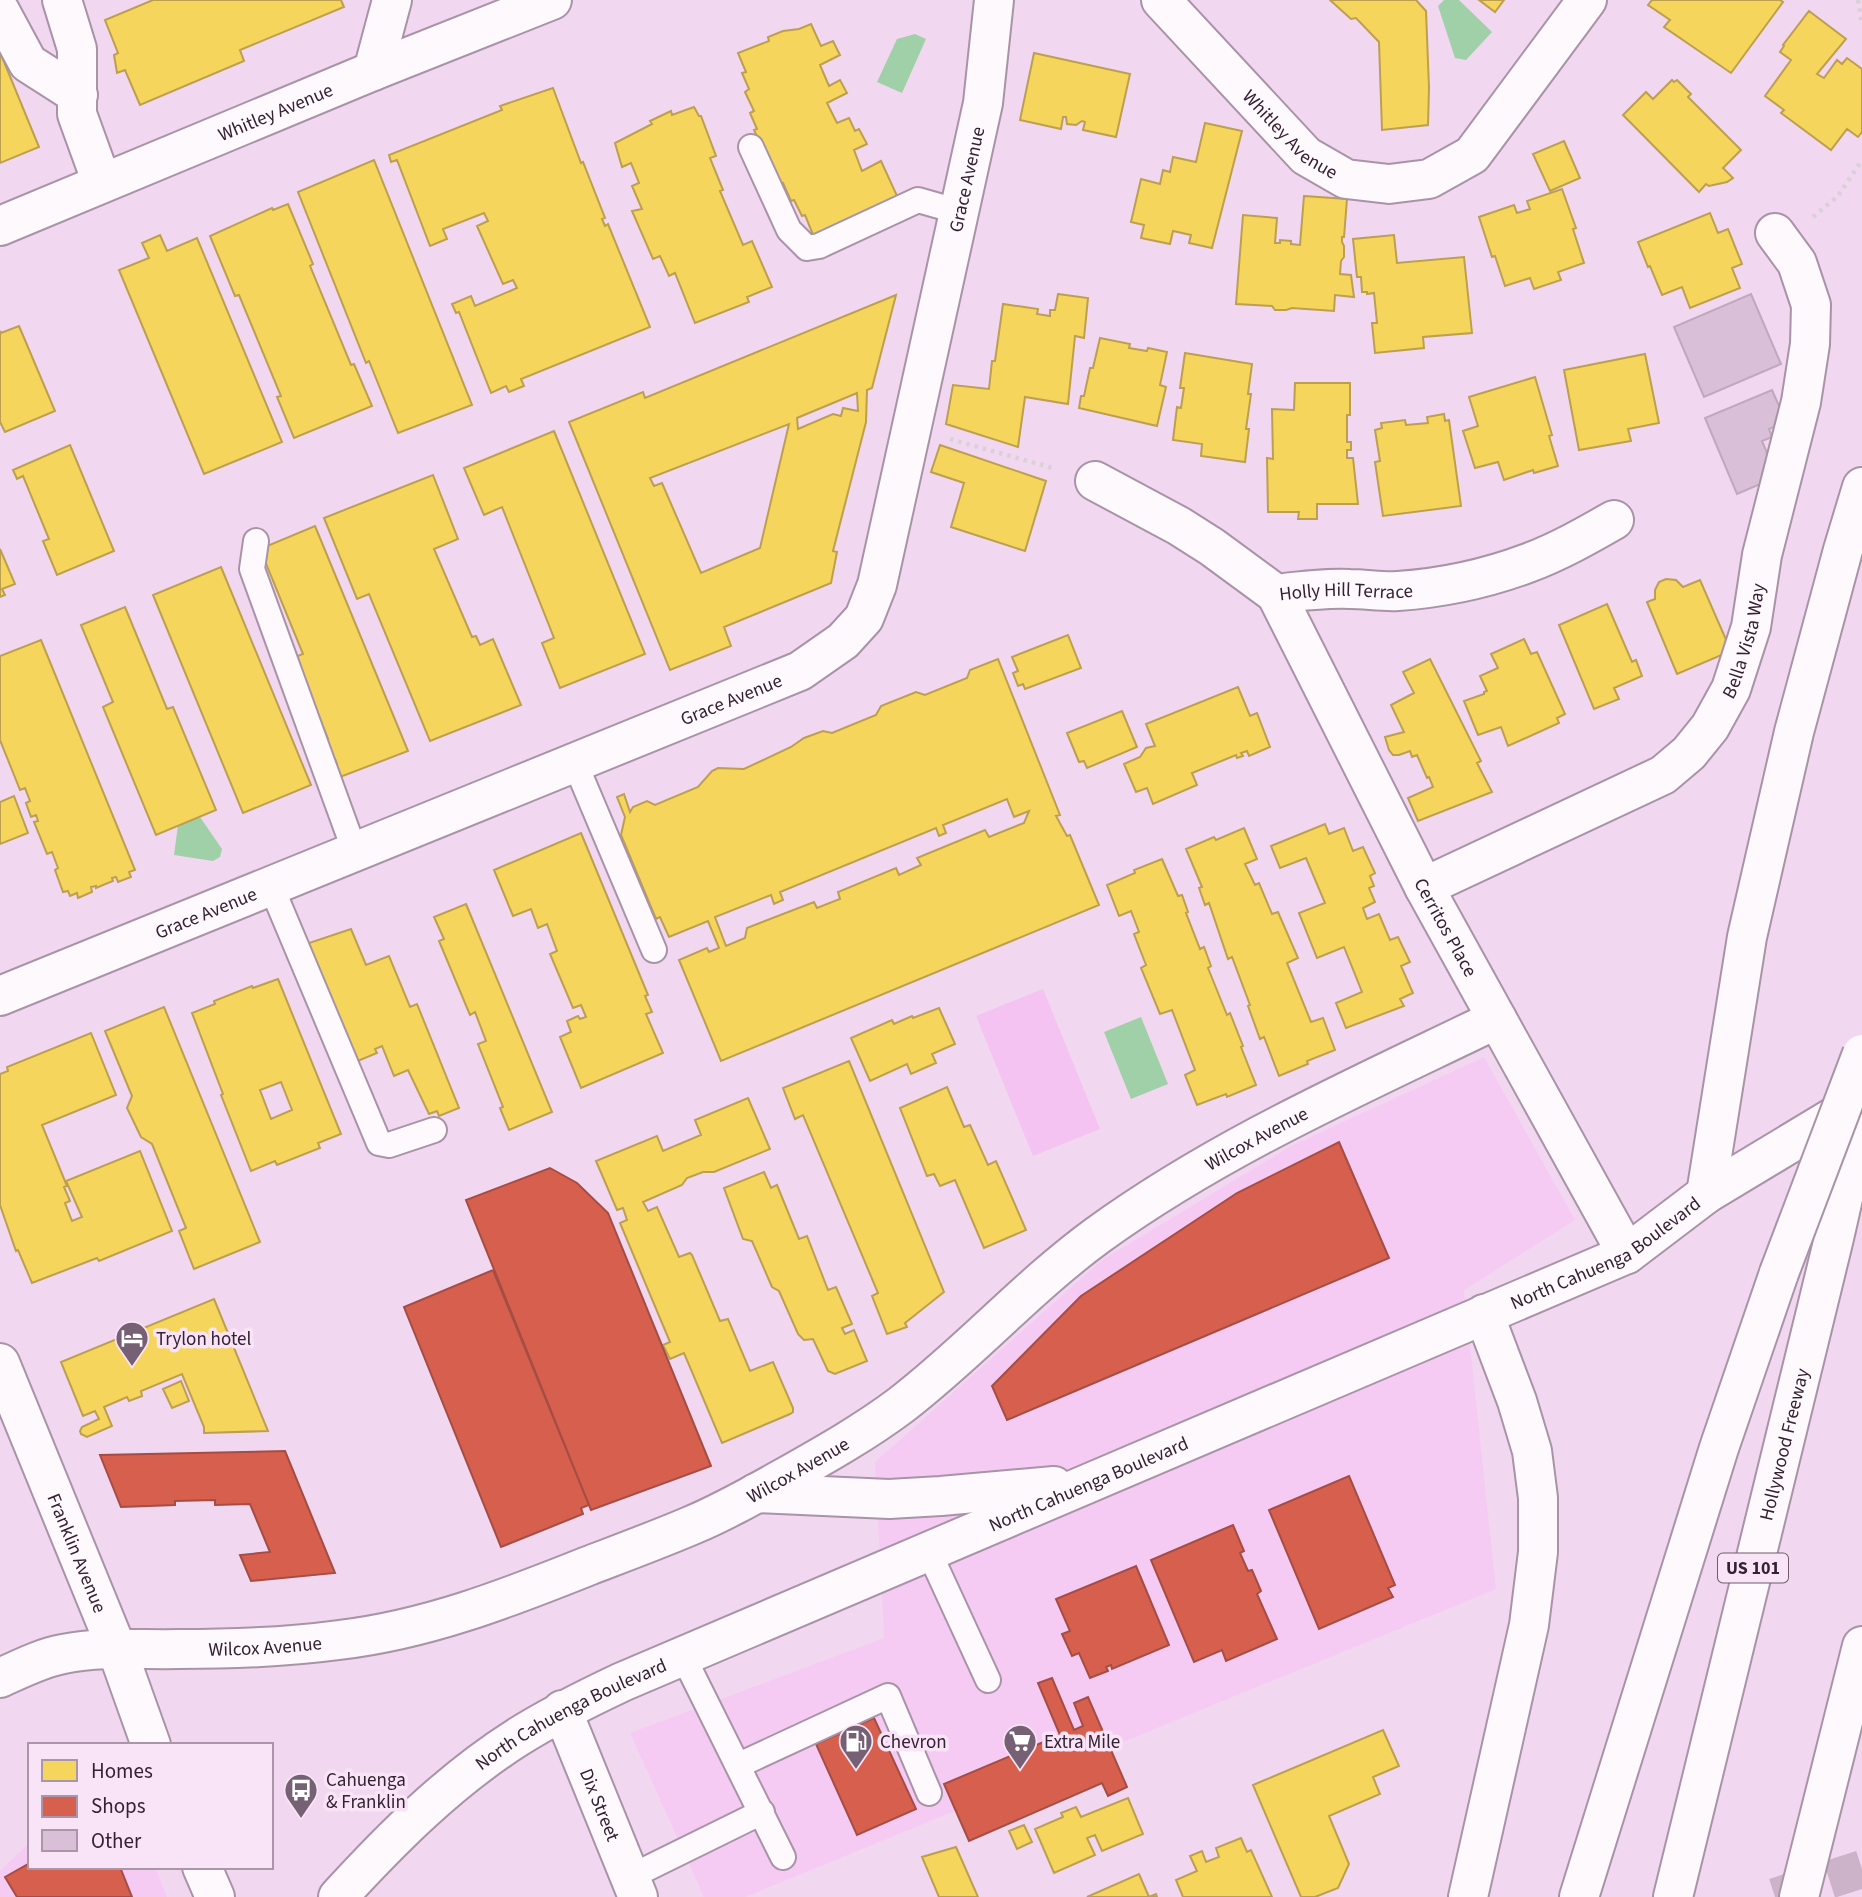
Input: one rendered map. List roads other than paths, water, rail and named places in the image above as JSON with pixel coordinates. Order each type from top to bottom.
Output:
[{"type":"main road","points":[[62,0],[77,49],[77,114],[103,183]]},
{"type":"main road","points":[[373,71],[392,0]]},
{"type":"main road","name":"Whitley Avenue","points":[[0,226],[373,71],[552,0]]},
{"type":"main road","name":"Grace Avenue","points":[[0,996],[800,671],[843,641],[864,618],[877,585],[983,103],[994,0]]},
{"type":"main road","name":"Whitley Avenue","points":[[1161,0],[1306,156],[1346,179],[1389,184],[1429,179],[1472,155],[1587,0]]},
{"type":"main road","points":[[0,11],[28,63],[78,95]]},
{"type":"main road","name":"Bella Vista Way","points":[[1424,887],[1664,775],[1689,753],[1710,727],[1726,699],[1751,627],[1762,555],[1801,402],[1810,344],[1811,305],[1797,263],[1791,227]]},
{"type":"main road","name":"Holly Hill Terrace","points":[[1095,481],[1179,526],[1276,594],[1349,589],[1396,591],[1442,586],[1528,563],[1571,544],[1614,520]]},
{"type":"main road","points":[[1706,1194],[1747,937],[1794,732],[1862,487]]},
{"type":"main road","name":"Cerritos Place","points":[[1276,594],[1424,887],[1628,1254]]},
{"type":"main road","name":"Wilcox Avenue","points":[[0,1678],[57,1654],[116,1647],[179,1649],[293,1645],[345,1640],[400,1629],[514,1596],[690,1526],[858,1436],[903,1404],[1055,1269],[1140,1205],[1280,1124],[1497,1020]]},
{"type":"main road","points":[[1579,1897],[1719,1448],[1779,1273],[1862,1054]]},
{"type":"main road","name":"North Cahuenga Boulevard","points":[[338,1897],[389,1843],[471,1770],[562,1710],[622,1682],[1628,1254],[1706,1194],[1862,1100]]},
{"type":"main road","name":"Hollywood Freeway","points":[[1673,1897],[1862,1115]]},
{"type":"main road","points":[[1468,1897],[1529,1625],[1538,1552],[1538,1498],[1532,1451],[1517,1401],[1484,1314]]},
{"type":"main road","name":"Franklin Avenue","points":[[0,1363],[116,1647],[149,1743]]},
{"type":"main road","points":[[756,1493],[889,1499],[1095,1481]]},
{"type":"main road","points":[[1799,1897],[1862,1646]]},
{"type":"main road","name":"Dix Street","points":[[562,1710],[634,1887]]},
{"type":"main road","points":[[203,1869],[215,1897]]},
{"type":"lane","points":[[751,147],[789,230],[807,248],[819,246],[918,200],[960,212]]},
{"type":"lane","points":[[257,541],[252,569],[355,852]]},
{"type":"lane","points":[[575,763],[654,950]]},
{"type":"lane","points":[[271,886],[379,1143],[389,1145],[434,1130]]},
{"type":"lane","points":[[929,1552],[988,1680]]},
{"type":"lane","points":[[683,1656],[783,1857]]},
{"type":"lane","points":[[739,1765],[888,1696],[929,1793]]},
{"type":"lane","points":[[634,1887],[762,1812]]},
{"type":"tunnel","points":[[1775,1897],[1862,1869]]},
{"type":"place","name":"Trylon hotel","points":[[132,1368]]},
{"type":"place","name":"Chevron","points":[[856,1771]]},
{"type":"place","name":"Extra Mile","points":[[1020,1771]]},
{"type":"place","name":"Cahuenga & Franklin","points":[[301,1820]]}]
